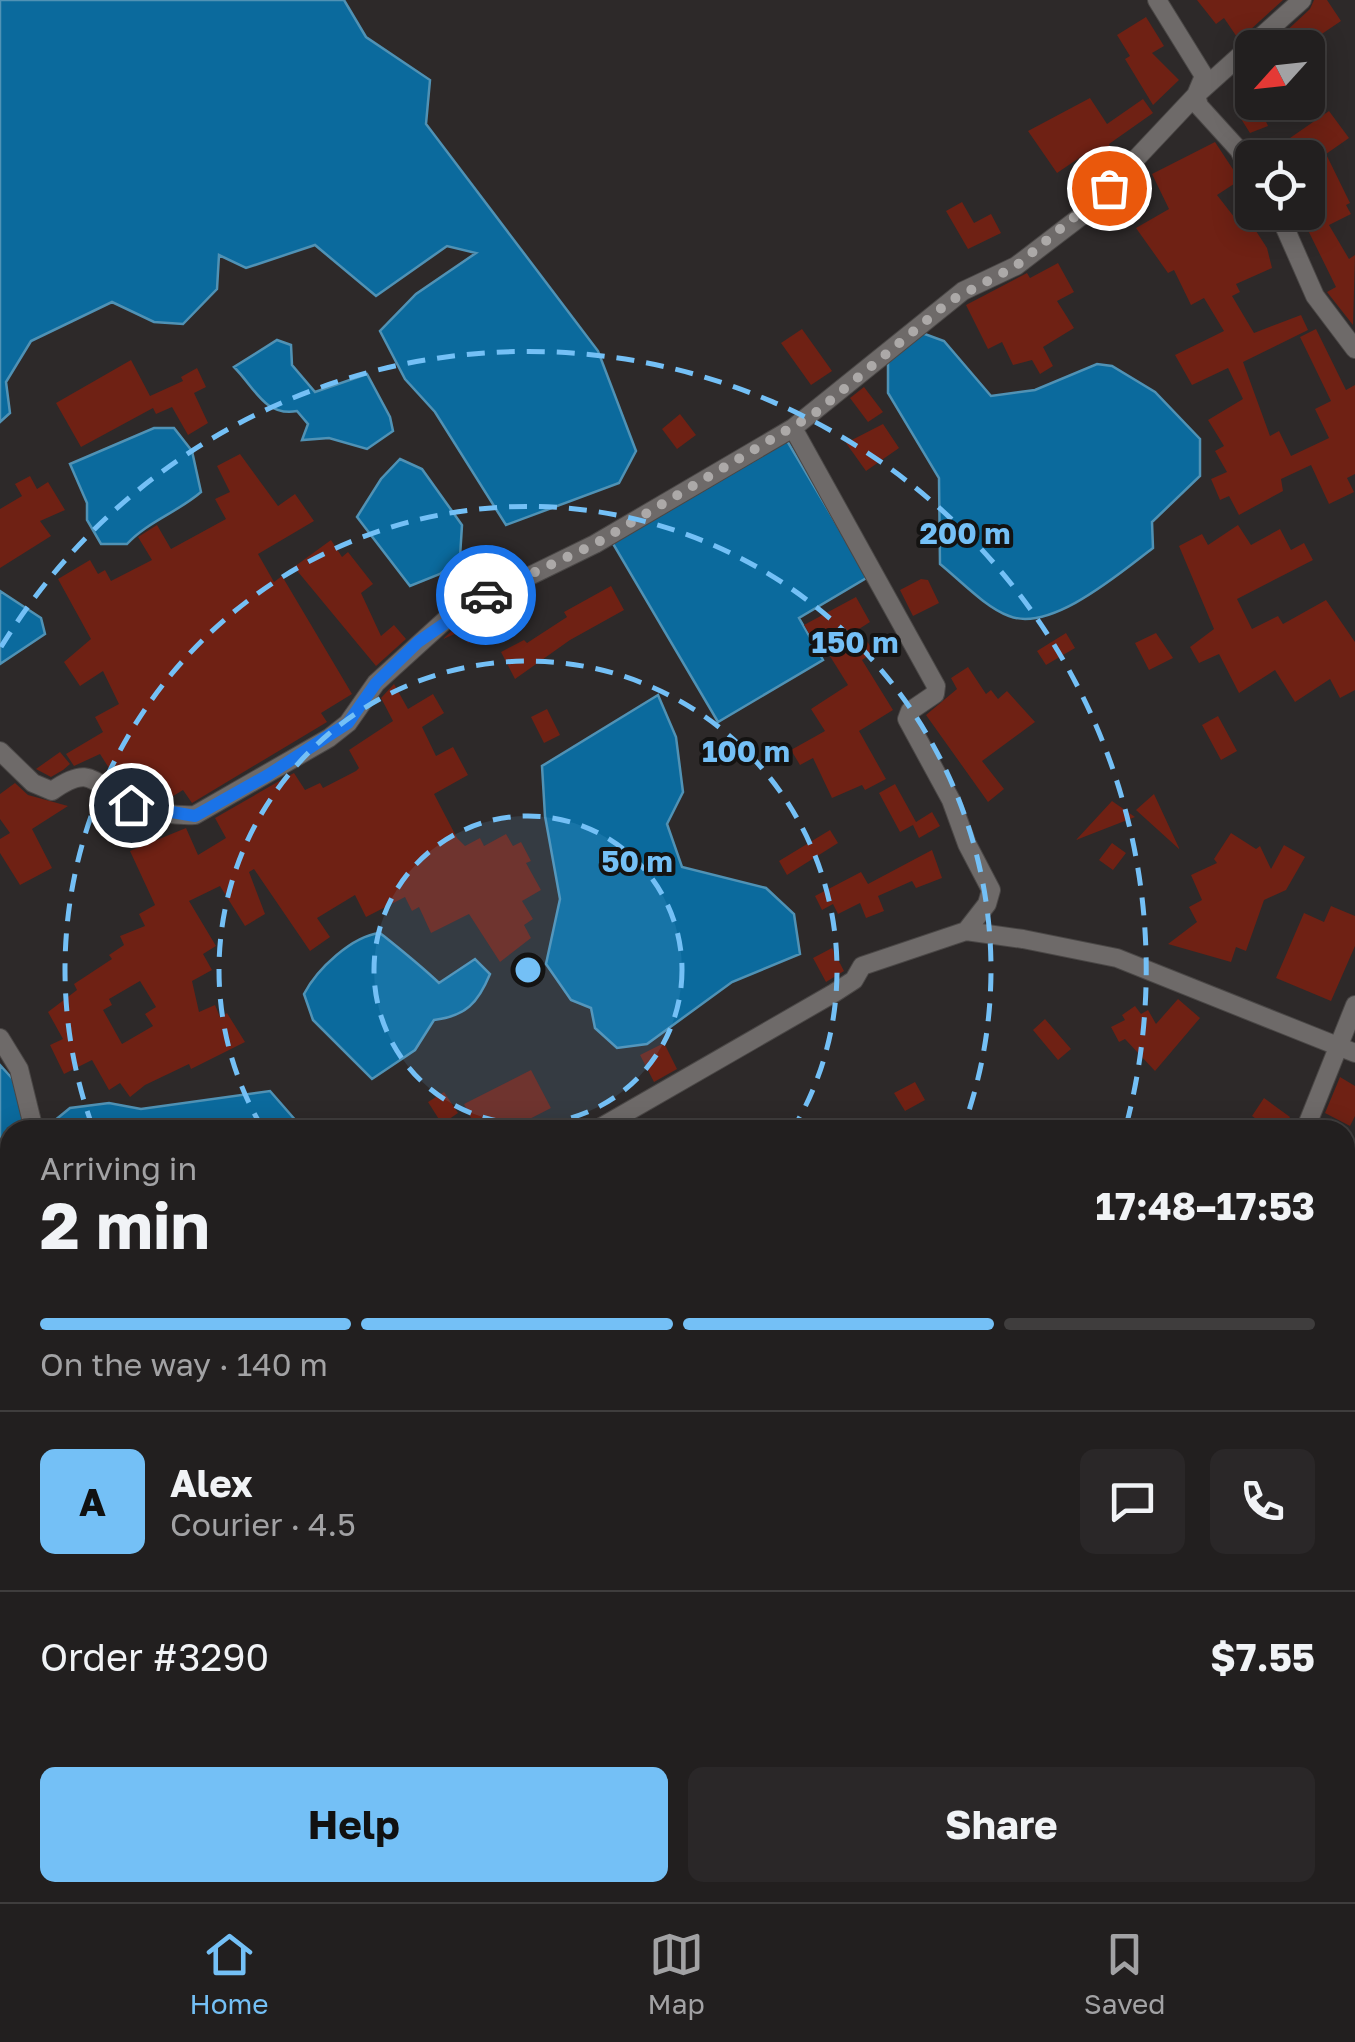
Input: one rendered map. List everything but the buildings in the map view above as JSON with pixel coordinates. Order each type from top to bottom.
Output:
[{"type":"street","points":[[1157,0],[1204,76],[1196,95]]},
{"type":"street","points":[[0,751],[33,783],[52,791],[72,777],[90,776],[131,805],[195,816],[348,723],[376,683],[452,614],[595,544],[793,428],[964,292],[1016,266],[1084,214],[1196,95],[1302,0]]},
{"type":"street","points":[[1196,95],[1220,132],[1235,146]]},
{"type":"street","points":[[1286,230],[1315,296],[1355,350]]},
{"type":"street","points":[[793,428],[936,686],[935,694],[910,711],[907,719],[991,890],[987,904],[966,931]]},
{"type":"street","points":[[613,1120],[854,980],[862,966],[966,931],[1118,958],[1348,1049]]},
{"type":"street","points":[[1310,1120],[1348,1049],[1355,1005]]},
{"type":"street","points":[[0,1038],[19,1069],[32,1120]]},
{"type":"water","points":[[0,0],[344,0],[366,37],[430,80],[426,124],[598,351],[636,451],[619,483],[506,525],[435,412],[405,379],[380,331],[416,294],[476,253],[447,246],[376,296],[315,245],[246,268],[219,255],[217,289],[183,324],[154,322],[112,302],[31,341],[6,382],[10,413],[0,422]]},
{"type":"water","points":[[922,333],[944,341],[991,396],[1035,390],[1097,364],[1112,366],[1155,392],[1200,439],[1200,476],[1152,522],[1153,548],[1085,597],[1045,616],[1026,619],[1009,616],[991,606],[940,564],[939,478],[888,393],[888,362]]},
{"type":"water","points":[[277,340],[291,345],[292,365],[315,392],[367,374],[390,417],[393,431],[367,449],[329,438],[302,440],[308,424],[297,411],[286,412],[269,405],[234,367]]},
{"type":"water","points":[[154,428],[174,428],[192,451],[201,492],[127,544],[101,544],[87,520],[87,503],[70,464]]},
{"type":"water","points":[[786,439],[868,577],[799,618],[823,660],[718,722],[612,542]]},
{"type":"water","points":[[400,459],[422,469],[462,525],[460,557],[440,574],[410,586],[357,517],[381,479]]},
{"type":"water","points":[[0,591],[41,618],[45,634],[0,664]]},
{"type":"water","points":[[658,695],[676,737],[683,792],[667,824],[682,867],[766,888],[794,914],[800,954],[732,982],[647,1044],[617,1048],[595,1028],[591,1008],[571,1000],[546,964],[560,899],[545,816],[542,766]]},
{"type":"water","points":[[380,933],[439,983],[475,959],[490,974],[469,1006],[455,1015],[434,1020],[415,1050],[372,1079],[313,1020],[304,994],[336,955],[358,940]]},
{"type":"water","points":[[0,1065],[19,1086],[26,1120],[0,1120]]},
{"type":"water","points":[[270,1091],[295,1120],[55,1120],[70,1108],[109,1103],[141,1109]]},
{"type":"way so far","points":[[486,595],[595,544],[793,428],[918,332],[950,301],[1016,266],[1084,214],[1109,188]]},
{"type":"route","points":[[131,805],[195,816],[268,775],[348,723],[376,683],[418,642],[452,614],[486,595]]}]
